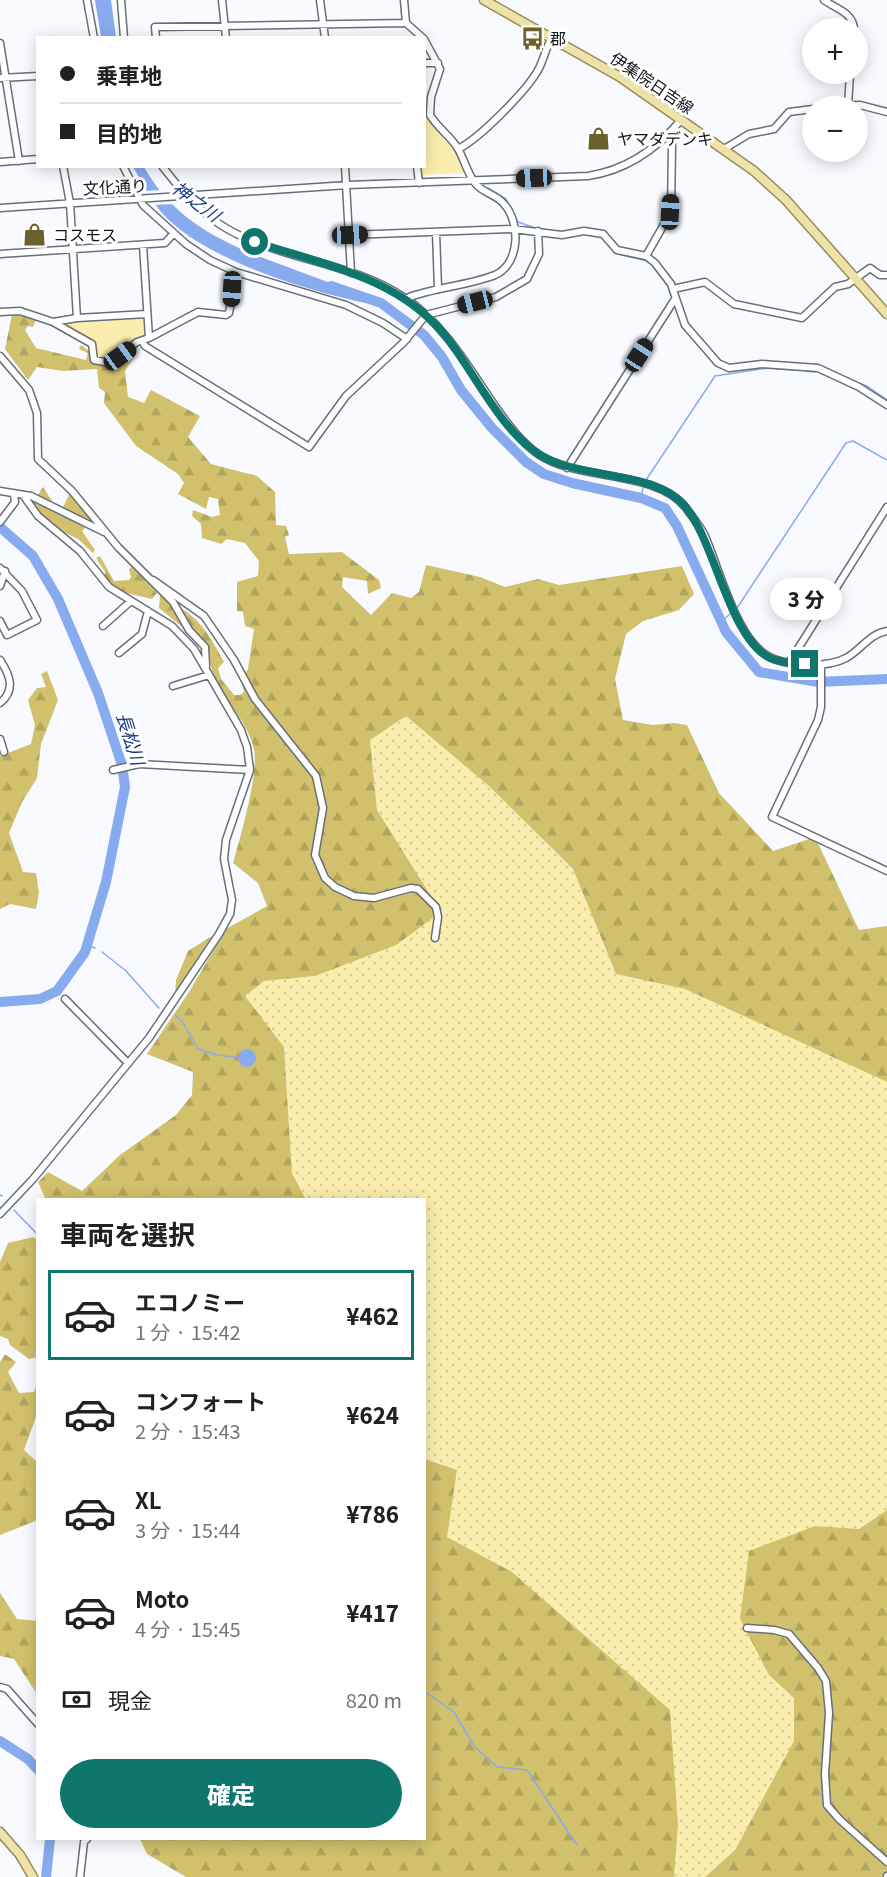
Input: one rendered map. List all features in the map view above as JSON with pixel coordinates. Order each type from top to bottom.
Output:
[{"type":"main road","name":"伊集院日吉線","points":[[484,0],[620,77],[724,149],[780,194],[854,280],[887,314]]},
{"type":"main road","points":[[0,1832],[20,1855],[33,1877]]},
{"type":"street","points":[[87,0],[94,36]]},
{"type":"street","points":[[121,0],[124,36]]},
{"type":"street","points":[[222,0],[226,36]]},
{"type":"street","points":[[320,0],[325,36]]},
{"type":"street","points":[[404,0],[406,23]]},
{"type":"street","points":[[824,0],[851,18]]},
{"type":"street","points":[[156,36],[155,27],[406,23],[422,36]]},
{"type":"street","points":[[460,148],[472,142],[525,88],[537,72],[552,38]]},
{"type":"street","points":[[407,298],[495,275],[509,266],[514,254],[513,221],[506,206],[472,181],[460,148],[430,115],[431,97],[440,73],[438,63],[426,42]]},
{"type":"street","points":[[0,43],[3,78],[19,161]]},
{"type":"street","points":[[426,63],[438,63]]},
{"type":"street","points":[[3,78],[36,76]]},
{"type":"street","points":[[868,107],[887,112]]},
{"type":"street","points":[[724,149],[749,134],[774,129],[789,112],[802,110]]},
{"type":"street","name":"文化通り","points":[[0,208],[348,185],[602,174],[638,159],[669,135],[681,120]]},
{"type":"street","points":[[646,256],[670,212],[672,145],[669,135]]},
{"type":"street","points":[[0,162],[36,159]]},
{"type":"street","points":[[63,168],[70,203],[77,318]]},
{"type":"street","points":[[124,168],[138,199],[174,233],[210,260],[236,272],[345,305],[383,322],[408,337]]},
{"type":"street","points":[[164,168],[185,196],[206,215],[235,233],[351,273],[407,298],[444,333],[514,432],[538,454],[567,468],[647,485],[678,499],[705,537],[724,592],[751,639],[763,654],[789,663],[821,667],[846,658],[871,638],[887,631]]},
{"type":"street","points":[[345,168],[351,273]]},
{"type":"street","points":[[417,168],[419,183]]},
{"type":"street","points":[[350,235],[513,229],[562,235],[594,232],[606,236],[617,250],[646,256],[655,263],[673,289],[685,325],[715,361],[723,366],[771,364],[818,368],[859,387],[887,405]]},
{"type":"street","points":[[143,245],[147,314],[145,346],[309,447],[346,396],[408,337],[424,316],[496,297],[518,286],[532,273],[537,260],[538,231]]},
{"type":"street","points":[[436,232],[438,289]]},
{"type":"street","points":[[0,254],[165,243],[174,233]]},
{"type":"street","points":[[673,289],[705,282],[734,304],[802,318],[834,287],[854,280],[870,268],[880,275],[887,275]]},
{"type":"street","points":[[0,312],[20,311],[53,322],[92,344],[94,360],[110,363],[137,342],[146,340],[198,312],[226,315],[229,313],[236,272]]},
{"type":"street","points":[[567,468],[675,299]]},
{"type":"street","points":[[53,322],[77,318],[147,314]]},
{"type":"street","points":[[0,356],[29,390],[37,413],[38,459],[72,491],[118,547],[153,580],[204,616],[234,660],[255,699],[316,776],[323,808],[315,855],[325,878],[335,887],[354,896],[374,898],[411,888],[418,889],[436,907],[438,917],[435,938]]},
{"type":"street","points":[[0,491],[31,496],[109,534]]},
{"type":"street","points":[[2,520],[15,502],[14,495]]},
{"type":"street","points":[[23,495],[38,516],[80,551],[109,587],[172,626],[186,639],[206,666]]},
{"type":"street","points":[[789,663],[887,507]]},
{"type":"street","points":[[0,586],[2,570]]},
{"type":"street","points":[[0,621],[7,635],[37,620],[22,591],[2,570]]},
{"type":"street","points":[[0,1214],[33,1179],[128,1063],[199,967],[230,914],[232,900],[224,859],[226,840],[250,771],[247,747],[241,730],[209,675],[205,648],[189,630],[173,602],[160,591],[153,580]]},
{"type":"street","points":[[103,626],[131,601]]},
{"type":"street","points":[[119,653],[141,634],[148,611]]},
{"type":"street","points":[[0,660],[10,684],[7,697],[0,703]]},
{"type":"street","points":[[821,667],[822,689],[818,720],[772,818],[887,871]]},
{"type":"street","points":[[173,686],[209,675]]},
{"type":"street","points":[[0,739],[4,752]]},
{"type":"street","points":[[115,770],[136,765],[250,771]]},
{"type":"street","points":[[65,999],[128,1063]]},
{"type":"street","points":[[747,1628],[774,1629],[789,1634],[818,1668],[825,1682],[829,1713],[824,1792],[827,1805],[839,1819],[887,1862]]},
{"type":"street","points":[[0,1687],[7,1689],[36,1722]]},
{"type":"street","points":[[80,1877],[86,1840]]},
{"type":"shaded area","points":[[426,107],[429,107],[429,115],[456,149],[468,173],[421,175],[420,168],[426,168]]},
{"type":"shaded area","points":[[142,317],[145,319],[144,338],[135,339],[108,362],[95,358],[94,343],[65,325],[65,322]]},
{"type":"shaded area","points":[[406,716],[490,787],[573,869],[616,974],[685,989],[887,1082],[887,1510],[859,1529],[815,1526],[769,1675],[794,1698],[794,1742],[735,1850],[705,1877],[674,1877],[678,1825],[512,1572],[446,1537],[457,1470],[426,1459],[426,1198],[305,1198],[292,1173],[284,1047],[244,996],[264,981],[315,976],[441,913],[377,810],[370,739]]},
{"type":"green space","points":[[12,314],[36,319],[33,327],[28,326],[25,330],[36,348],[86,360],[88,353],[79,349],[81,345],[90,352],[93,362],[115,367],[133,352],[136,354],[125,371],[128,397],[144,403],[151,390],[200,416],[188,437],[211,464],[257,476],[275,492],[276,525],[286,526],[289,535],[285,537],[289,554],[342,552],[379,580],[381,588],[368,594],[367,581],[343,577],[342,587],[371,615],[392,593],[411,598],[419,592],[426,565],[480,577],[505,587],[538,579],[559,585],[682,566],[694,594],[679,610],[643,621],[626,634],[615,679],[623,720],[653,725],[674,723],[687,725],[719,793],[773,851],[815,837],[859,930],[887,926],[887,1082],[685,989],[616,974],[573,869],[490,787],[406,716],[370,740],[377,810],[441,912],[396,945],[315,976],[264,981],[245,996],[284,1047],[292,1173],[305,1198],[45,1198],[38,1182],[48,1172],[82,1191],[120,1155],[176,1115],[192,1095],[193,1072],[147,1054],[189,992],[226,929],[267,906],[258,883],[233,863],[252,786],[255,756],[253,745],[241,719],[219,687],[210,661],[208,645],[189,626],[178,607],[193,617],[205,630],[224,662],[218,668],[221,679],[234,695],[240,695],[244,692],[241,680],[248,669],[254,629],[245,626],[243,612],[237,611],[237,582],[258,576],[259,561],[245,543],[227,539],[221,544],[202,538],[201,524],[192,516],[193,510],[212,517],[220,515],[218,499],[209,497],[206,509],[178,494],[184,483],[178,474],[136,446],[104,403],[105,392],[99,388],[97,369],[63,371],[37,367],[28,380],[5,349]]},
{"type":"green space","points":[[43,487],[60,513],[86,527],[82,531],[95,550],[93,553],[78,539],[53,527],[32,504]]},
{"type":"green space","points":[[70,493],[100,527],[63,507]]},
{"type":"green space","points":[[100,556],[114,581],[129,580],[131,577],[129,569],[132,567],[157,593],[152,599],[122,592],[104,578],[105,572],[96,558]]},
{"type":"green space","points":[[160,595],[173,608],[187,631],[159,608]]},
{"type":"green space","points":[[47,671],[58,700],[41,744],[37,778],[22,802],[9,833],[23,872],[36,873],[39,893],[36,909],[10,904],[0,909],[0,756],[31,744],[35,725],[28,700],[37,688],[46,687],[41,674]]},
{"type":"green space","points":[[212,936],[175,994],[176,980],[188,951]]},
{"type":"green space","points":[[33,1237],[36,1239],[36,1357],[29,1359],[10,1345],[8,1339],[0,1336],[0,1262],[8,1243]]},
{"type":"green space","points":[[5,1354],[16,1362],[8,1372],[19,1393],[34,1392],[36,1387],[36,1417],[24,1450],[36,1461],[36,1521],[0,1535],[0,1362]]},
{"type":"green space","points":[[426,1459],[457,1470],[447,1537],[512,1572],[670,1710],[678,1825],[674,1877],[186,1877],[147,1854],[140,1840],[426,1840]]},
{"type":"green space","points":[[887,1510],[887,1877],[705,1877],[735,1850],[794,1741],[794,1698],[769,1675],[740,1619],[749,1551],[815,1526],[859,1529]]},
{"type":"green space","points":[[0,1593],[17,1619],[36,1621],[36,1692],[14,1659],[0,1656]]},
{"type":"water","points":[[95,0],[111,0],[116,36],[101,36]]},
{"type":"water","points":[[134,168],[145,168],[160,191],[179,211],[200,227],[247,251],[325,281],[371,304],[289,282],[231,259],[181,230],[162,213]]},
{"type":"water","points":[[247,1049],[253,1052],[256,1058],[253,1064],[247,1067],[241,1064],[238,1058],[241,1052]]},
{"type":"pier","points":[[161,190],[174,204],[154,205],[145,191]]},
{"type":"waterway","points":[[426,39],[442,67]]},
{"type":"waterway","points":[[437,87],[442,72]]},
{"type":"waterway","points":[[463,152],[472,173]]},
{"type":"waterway","points":[[488,188],[506,199],[518,222],[538,229]]},
{"type":"waterway","points":[[607,243],[618,254],[647,261]]},
{"type":"waterway","points":[[651,264],[668,286],[671,296]]},
{"type":"waterway","name":"神之川","points":[[331,286],[381,303],[424,335],[442,357],[461,390],[492,428],[526,462],[544,474],[572,483],[641,498],[665,508],[677,526],[726,632],[759,672],[818,682],[887,679]]},
{"type":"waterway","points":[[700,337],[712,352]]},
{"type":"waterway","points":[[738,364],[763,361],[814,365]]},
{"type":"waterway","points":[[646,480],[715,376],[768,368],[796,370]]},
{"type":"waterway","points":[[805,371],[815,372]]},
{"type":"waterway","points":[[857,383],[867,386],[887,400]]},
{"type":"waterway","points":[[737,608],[846,443],[853,441],[887,460]]},
{"type":"waterway","points":[[641,498],[643,488]]},
{"type":"waterway","name":"長松川","points":[[0,527],[33,556],[58,599],[98,693],[122,765],[125,787],[106,882],[85,952],[57,991],[40,999],[0,1002]]},
{"type":"waterway","points":[[721,622],[730,614]]},
{"type":"waterway","points":[[87,945],[95,948]]},
{"type":"waterway","points":[[102,952],[125,970],[159,1008]]},
{"type":"waterway","points":[[175,1015],[182,1021],[198,1049],[217,1055],[241,1058]]},
{"type":"waterway","points":[[14,1210],[36,1233]]},
{"type":"waterway","points":[[426,1692],[454,1712],[474,1746],[497,1767],[527,1770],[577,1845]]},
{"type":"waterway","name":"長松川","points":[[0,1741],[28,1759],[36,1768]]},
{"type":"waterway","name":"長松川","points":[[46,1877],[50,1840]]},
{"type":"place","name":"郡","points":[[532,39]]},
{"type":"place","name":"ヤマダデンキ","points":[[599,139]]},
{"type":"place","name":"コスモス","points":[[35,235]]},
{"type":"route","points":[[255,242],[368,279],[407,298],[444,333],[514,432],[538,454],[567,468],[647,485],[678,499],[705,537],[724,592],[751,639],[763,654],[771,659],[805,664]]}]
